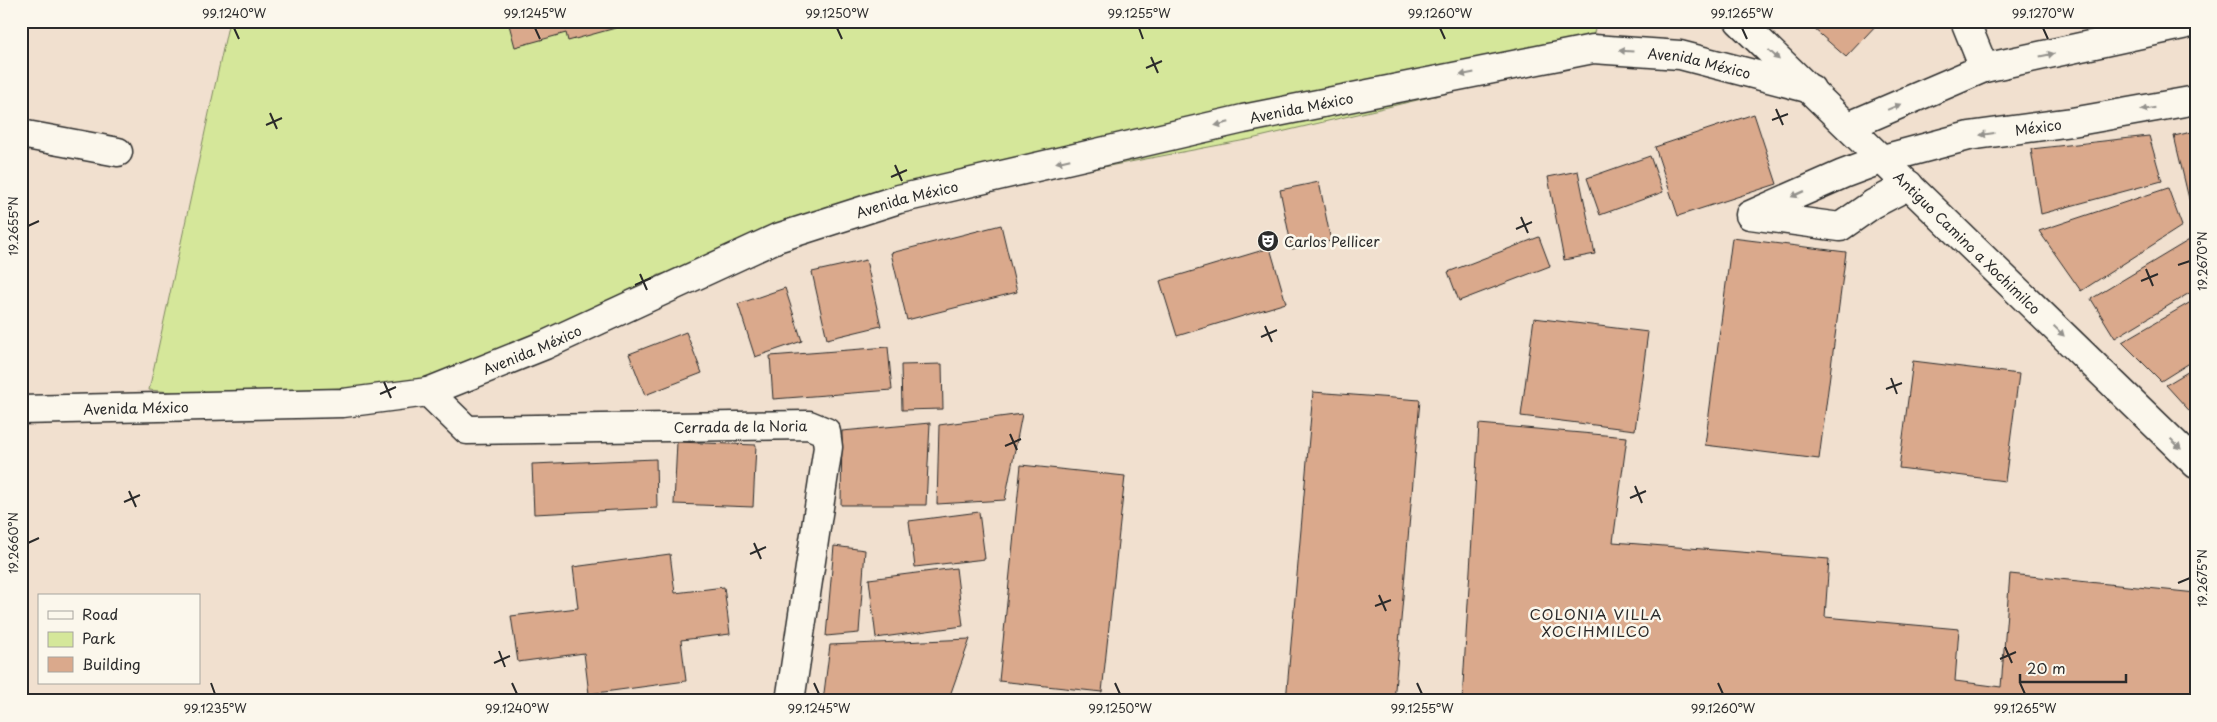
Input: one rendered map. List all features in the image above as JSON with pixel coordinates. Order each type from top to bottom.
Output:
[{"type":"street","name":"Antiguo Camino a Xochimilco","points":[[1739,21],[2196,464]]},
{"type":"street","points":[[1965,21],[1984,68]]},
{"type":"street","points":[[1849,126],[1984,68],[2196,22]]},
{"type":"street","name":"Avenida México","points":[[21,410],[343,403],[428,392],[545,345],[777,238],[899,199],[1242,119],[1593,49],[1680,55],[1811,89]]},
{"type":"street","name":"México","points":[[1909,185],[1874,204],[1840,227],[1750,215],[1843,174],[1883,159],[1969,136],[2072,122],[2196,100]]},
{"type":"street","points":[[21,134],[118,152]]},
{"type":"street","name":"Cerrada de la Noria","points":[[428,392],[468,430],[809,425],[826,432],[828,447],[790,701]]},
{"type":"green space","points":[[229,21],[1598,21],[1584,61],[1251,139],[893,207],[659,275],[457,383],[346,408],[149,390]]},
{"type":"building","points":[[508,21],[641,21],[568,41],[566,33],[515,47]]},
{"type":"building","points":[[1805,21],[1880,21],[1846,57]]},
{"type":"building","points":[[1754,114],[1777,184],[1678,216],[1655,147]]},
{"type":"building","points":[[2196,131],[2196,228],[2174,136]]},
{"type":"building","points":[[2149,136],[2162,181],[2041,214],[2031,149]]},
{"type":"building","points":[[1650,156],[1663,192],[1600,215],[1587,178]]},
{"type":"building","points":[[1578,171],[1595,254],[1564,260],[1548,177]]},
{"type":"building","points":[[1319,182],[1331,241],[1292,249],[1280,190]]},
{"type":"building","points":[[2168,188],[2182,226],[2081,291],[2039,231]]},
{"type":"building","points":[[1001,225],[1017,292],[907,320],[891,253]]},
{"type":"building","points":[[2196,236],[2196,289],[2115,338],[2091,299]]},
{"type":"building","points":[[1539,237],[1550,266],[1459,301],[1448,272]]},
{"type":"building","points":[[1732,238],[1846,252],[1819,459],[1705,445]]},
{"type":"building","points":[[1270,248],[1286,303],[1177,336],[1160,281]]},
{"type":"building","points":[[866,260],[881,326],[827,339],[812,272]]},
{"type":"building","points":[[785,288],[802,341],[755,357],[738,304]]},
{"type":"building","points":[[2196,299],[2196,359],[2161,381],[2122,342]]},
{"type":"building","points":[[1534,318],[1648,332],[1635,430],[1521,416]]},
{"type":"building","points":[[686,332],[702,373],[645,395],[629,354]]},
{"type":"building","points":[[888,347],[892,390],[773,399],[770,356]]},
{"type":"building","points":[[1913,361],[2019,374],[2005,481],[1899,468]]},
{"type":"building","points":[[942,364],[943,409],[902,410],[901,365]]},
{"type":"building","points":[[2196,367],[2196,418],[2166,385]]},
{"type":"building","points":[[1313,392],[1420,400],[1394,701],[1286,701]]},
{"type":"building","points":[[1022,414],[1005,500],[937,504],[939,425]]},
{"type":"building","points":[[930,423],[926,505],[841,505],[842,431]]},
{"type":"building","points":[[1479,424],[1627,437],[1613,542],[1829,559],[1825,617],[1959,629],[1955,681],[2001,687],[2010,574],[2196,593],[2196,701],[1462,701]]},
{"type":"building","points":[[677,442],[756,445],[753,507],[674,504]]},
{"type":"building","points":[[656,459],[657,508],[534,514],[532,464]]},
{"type":"building","points":[[1021,465],[1125,476],[1102,692],[999,681]]},
{"type":"building","points":[[979,512],[985,559],[915,567],[909,521]]},
{"type":"building","points":[[834,546],[865,550],[859,633],[826,636]]},
{"type":"building","points":[[670,554],[675,593],[724,587],[730,634],[681,640],[686,681],[589,694],[584,653],[518,662],[511,616],[578,608],[573,567]]},
{"type":"building","points":[[956,568],[963,626],[876,638],[869,579]]},
{"type":"building","points":[[970,639],[948,701],[823,701],[830,645]]},
{"type":"place","name":"Carlos Pellicer","points":[[1268,241]]},
{"type":"district","name":"COLONIA VILLA XOCIHMILCO","points":[[1596,622]]}]
